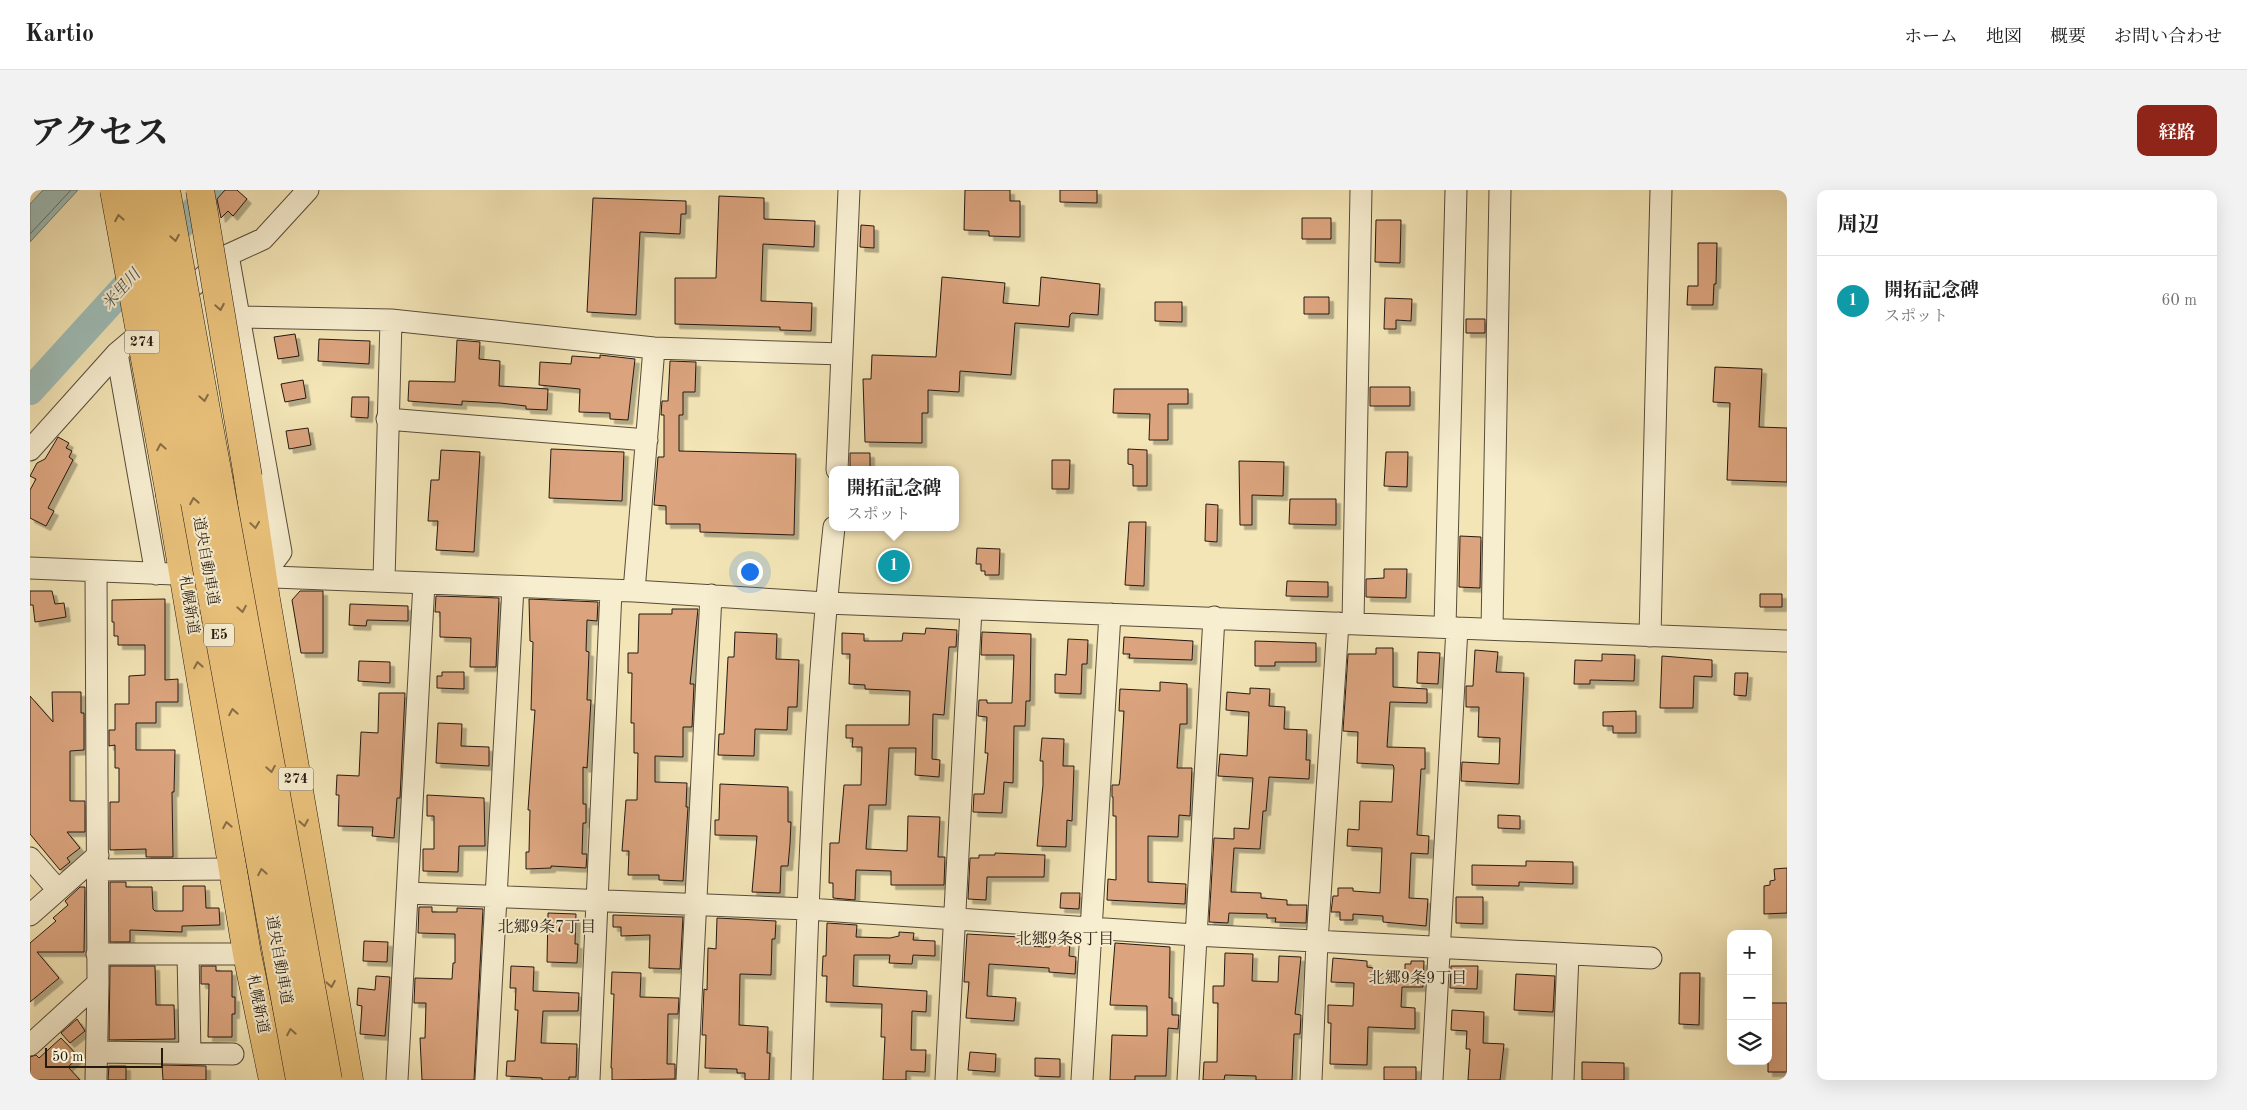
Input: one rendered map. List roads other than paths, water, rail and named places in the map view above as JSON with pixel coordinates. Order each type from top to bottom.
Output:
[{"type":"highway","name":"札幌新道","points":[[114,190],[170,495],[235,869],[247,954],[273,1080]]},
{"type":"highway","name":"道央自動車道","points":[[138,190],[300,1080]]},
{"type":"highway","name":"道央自動車道","points":[[166,190],[328,1080]]},
{"type":"highway","name":"274","points":[[200,190],[263,576],[349,1080]]},
{"type":"street","points":[[30,450],[118,353],[228,255],[263,239],[308,190]]},
{"type":"street","points":[[837,466],[849,190]]},
{"type":"street","points":[[1311,1080],[1317,942],[1346,623],[1360,190]]},
{"type":"street","points":[[1432,1080],[1451,628],[1456,190]]},
{"type":"street","points":[[1492,629],[1500,190]]},
{"type":"street","points":[[1650,636],[1660,190]]},
{"type":"street","points":[[228,255],[281,552],[263,576]]},
{"type":"street","points":[[240,317],[391,320],[654,348],[842,354]]},
{"type":"street","points":[[384,580],[391,320]]},
{"type":"street","points":[[634,591],[648,440],[654,348]]},
{"type":"street","points":[[118,353],[156,574]]},
{"type":"street","points":[[387,419],[648,440]]},
{"type":"street","points":[[802,1080],[808,909],[826,603],[834,531]]},
{"type":"street","points":[[30,568],[183,575],[384,580],[711,595],[826,603],[1787,641]]},
{"type":"street","points":[[96,572],[98,863],[98,1052],[96,1080]]},
{"type":"street","points":[[397,1080],[424,583]]},
{"type":"street","points":[[486,1080],[513,586]]},
{"type":"street","points":[[589,1080],[611,591]]},
{"type":"street","points":[[687,1080],[711,595]]},
{"type":"street","points":[[946,1080],[953,918],[971,609]]},
{"type":"street","points":[[1082,1080],[1110,614]]},
{"type":"street","points":[[1188,1080],[1214,618]]},
{"type":"street","points":[[30,858],[58,890]]},
{"type":"street","points":[[30,915],[58,890],[98,863],[235,869]]},
{"type":"street","points":[[407,893],[695,906],[808,909],[1090,929],[1439,949],[1651,958]]},
{"type":"street","points":[[97,954],[247,954]]},
{"type":"street","points":[[188,954],[190,1053]]},
{"type":"street","points":[[1563,1080],[1568,954]]},
{"type":"street","points":[[30,1045],[98,983]]},
{"type":"street","points":[[98,1052],[233,1054]]},
{"type":"water","points":[[43,190],[78,190],[30,242],[30,204]]},
{"type":"waterway","name":"米里川","points":[[30,391],[213,190]]},
{"type":"place","name":"開拓記念碑","points":[[894,566]]},
{"type":"district","name":"北郷9条7丁目","points":[[547,928]]},
{"type":"district","name":"北郷9条8丁目","points":[[1065,940]]},
{"type":"district","name":"北郷9条9丁目","points":[[1418,979]]}]
